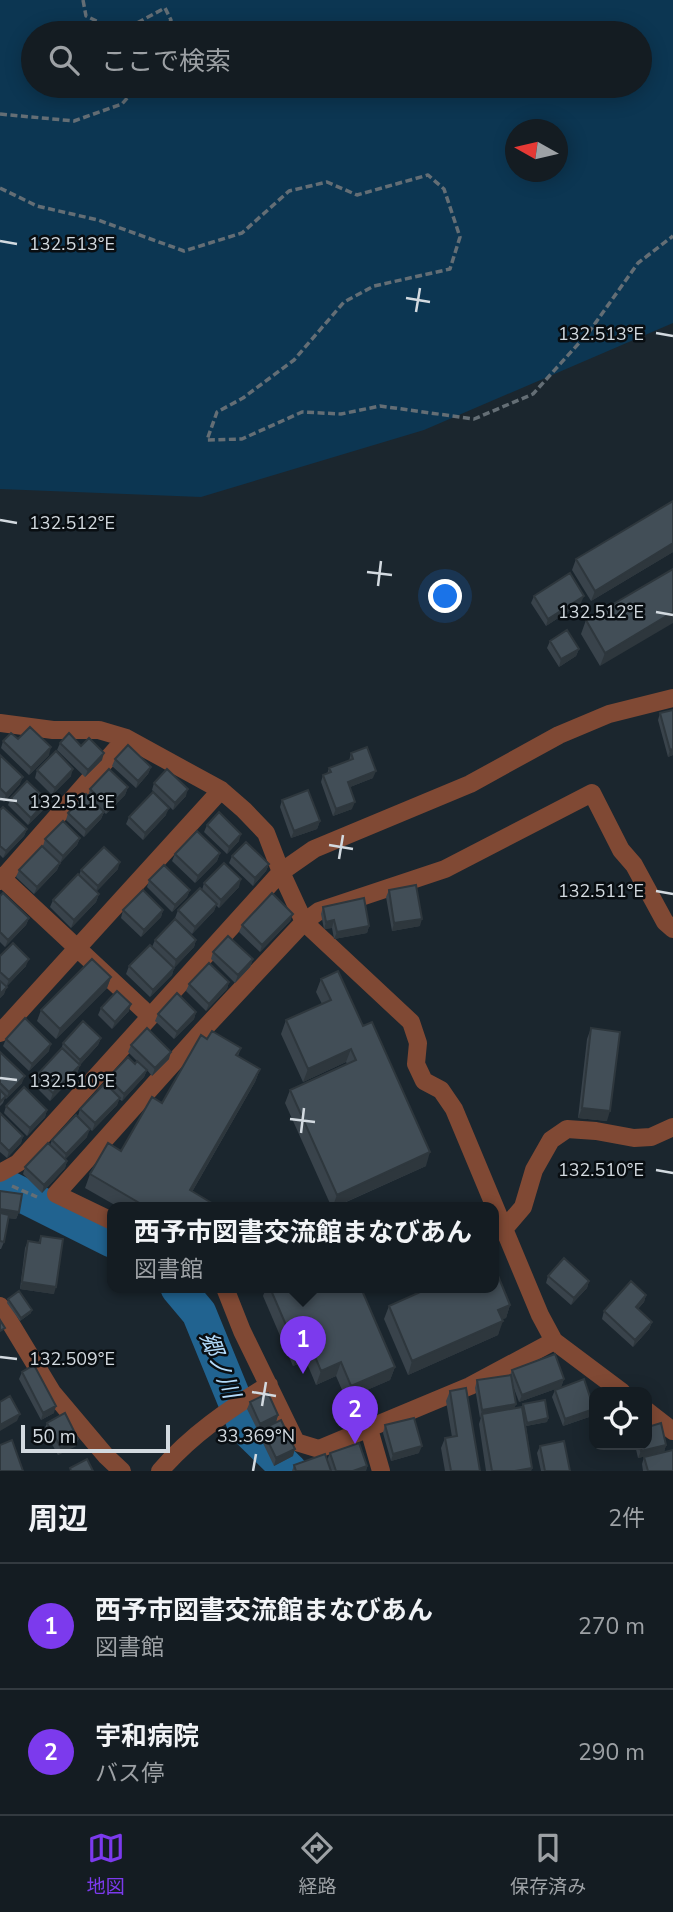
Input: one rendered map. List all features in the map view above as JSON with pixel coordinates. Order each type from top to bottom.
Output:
[{"type":"street","points":[[5,1179],[281,872],[314,849],[470,784],[559,735],[609,714],[673,698]]},
{"type":"street","points":[[1,726],[99,730],[126,738],[221,790],[244,810],[266,833],[304,922],[411,1022],[418,1043],[416,1064],[425,1081],[441,1090],[454,1109],[494,1202]]},
{"type":"street","points":[[126,738],[1,878],[150,1016]]},
{"type":"street","points":[[0,1032],[221,790]]},
{"type":"street","points":[[107,1219],[56,1194],[304,922],[319,911],[445,869],[592,793],[621,850],[634,865],[665,922],[673,929]]},
{"type":"street","points":[[505,1228],[523,1207],[534,1170],[551,1140],[567,1129],[634,1138],[651,1137],[673,1127]]},
{"type":"street","points":[[499,1214],[540,1315],[554,1341],[615,1387]]},
{"type":"street","points":[[227,1293],[242,1331],[296,1442],[319,1449],[470,1386],[554,1341]]},
{"type":"street","points":[[0,1306],[52,1392],[122,1471]]},
{"type":"street","points":[[160,1471],[198,1433],[228,1410],[270,1385]]},
{"type":"street","points":[[652,1415],[673,1431]]},
{"type":"street","points":[[369,1429],[381,1471]]},
{"type":"path","points":[[82,0],[86,16],[97,21]]},
{"type":"path","points":[[141,21],[165,8],[171,21]]},
{"type":"path","points":[[0,114],[74,121],[122,104],[127,98]]},
{"type":"path","points":[[0,188],[37,206],[99,220],[184,251],[242,233],[289,191],[314,185],[327,182],[357,195],[429,175],[444,189],[460,237],[450,269],[374,286],[344,302],[294,360],[243,398],[217,412],[207,440],[242,439],[302,412],[341,414],[380,406],[474,419],[533,394],[589,332],[638,263],[673,236]]},
{"type":"path","points":[[5,1179],[39,1198],[56,1194]]},
{"type":"shaded area","points":[[0,0],[673,0],[673,323],[424,430],[201,497],[0,489]]},
{"type":"building","points":[[673,501],[673,543],[595,591],[576,559]]},
{"type":"building","points":[[673,569],[673,612],[605,653],[586,620]]},
{"type":"building","points":[[570,573],[584,596],[548,619],[534,596]]},
{"type":"building","points":[[567,630],[579,649],[561,659],[550,641]]},
{"type":"building","points":[[673,710],[673,749],[670,750],[660,713]]},
{"type":"building","points":[[30,727],[51,747],[31,768],[3,741],[11,733],[18,739]]},
{"type":"building","points":[[69,733],[81,746],[89,738],[104,753],[88,770],[60,743]]},
{"type":"building","points":[[128,745],[151,767],[138,781],[115,759]]},
{"type":"building","points":[[367,747],[376,771],[348,782],[355,802],[336,809],[323,775],[331,772],[329,768],[353,759],[351,753]]},
{"type":"building","points":[[56,751],[73,769],[55,788],[37,770]]},
{"type":"building","points":[[0,755],[23,777],[6,794],[0,788]]},
{"type":"building","points":[[109,769],[128,787],[109,807],[90,789]]},
{"type":"building","points":[[167,769],[188,789],[175,803],[154,783]]},
{"type":"building","points":[[27,781],[47,800],[31,818],[11,798]]},
{"type":"building","points":[[308,790],[320,821],[294,831],[282,800]]},
{"type":"building","points":[[153,792],[169,808],[145,833],[129,817]]},
{"type":"building","points":[[86,794],[104,812],[86,830],[68,813]]},
{"type":"building","points":[[3,807],[27,829],[6,851],[0,846],[0,810]]},
{"type":"building","points":[[219,812],[241,834],[229,847],[207,825]]},
{"type":"building","points":[[63,821],[80,838],[63,856],[45,839]]},
{"type":"building","points":[[197,831],[220,853],[198,876],[175,854]]},
{"type":"building","points":[[246,842],[269,864],[255,878],[232,856]]},
{"type":"building","points":[[42,846],[60,863],[37,887],[19,870]]},
{"type":"building","points":[[104,847],[120,862],[98,886],[81,870]]},
{"type":"building","points":[[224,863],[241,879],[221,900],[204,883]]},
{"type":"building","points":[[164,865],[190,890],[175,905],[149,880]]},
{"type":"building","points":[[78,874],[99,894],[74,920],[53,900]]},
{"type":"building","points":[[416,885],[422,919],[394,923],[389,890]]},
{"type":"building","points":[[200,888],[217,904],[195,927],[178,910]]},
{"type":"building","points":[[143,890],[163,910],[144,930],[123,910]]},
{"type":"building","points":[[3,893],[29,918],[8,940],[0,932],[0,896]]},
{"type":"building","points":[[272,893],[293,914],[262,945],[242,925]]},
{"type":"building","points":[[364,898],[369,926],[337,932],[334,920],[326,922],[323,907]]},
{"type":"building","points":[[175,919],[196,940],[176,960],[155,940]]},
{"type":"building","points":[[228,936],[253,959],[238,975],[213,952]]},
{"type":"building","points":[[13,943],[29,959],[9,980],[0,972],[0,956]]},
{"type":"building","points":[[150,945],[174,968],[153,990],[129,966]]},
{"type":"building","points":[[92,959],[111,977],[60,1029],[41,1010]]},
{"type":"building","points":[[209,963],[229,982],[209,1004],[189,984]]},
{"type":"building","points":[[338,971],[363,1026],[372,1022],[430,1152],[337,1195],[290,1090],[356,1060],[351,1049],[308,1069],[286,1020],[331,1000],[321,979]]},
{"type":"building","points":[[0,981],[7,987],[0,994]]},
{"type":"building","points":[[117,991],[131,1004],[115,1022],[101,1008]]},
{"type":"building","points":[[177,993],[196,1012],[177,1032],[158,1014]]},
{"type":"building","points":[[25,1018],[51,1044],[32,1064],[6,1039]]},
{"type":"building","points":[[83,1021],[101,1038],[80,1060],[63,1043]]},
{"type":"building","points":[[147,1028],[171,1052],[155,1068],[131,1045]]},
{"type":"building","points":[[591,1028],[620,1032],[610,1111],[582,1108]]},
{"type":"building","points":[[212,1031],[241,1048],[236,1055],[260,1069],[190,1190],[210,1202],[138,1202],[90,1174],[108,1143],[121,1151],[152,1097],[162,1103],[201,1035],[207,1039]]},
{"type":"building","points":[[62,1048],[80,1065],[53,1093],[35,1077]]},
{"type":"building","points":[[0,1052],[25,1076],[9,1092],[0,1083]]},
{"type":"building","points":[[128,1057],[147,1070],[124,1094],[108,1078]]},
{"type":"building","points":[[105,1083],[120,1098],[95,1123],[80,1109]]},
{"type":"building","points":[[24,1087],[47,1110],[30,1128],[6,1106]]},
{"type":"building","points":[[0,1090],[6,1096],[0,1102]]},
{"type":"building","points":[[0,1113],[23,1136],[9,1151],[0,1142]]},
{"type":"building","points":[[76,1115],[90,1129],[66,1154],[52,1140]]},
{"type":"building","points":[[48,1143],[67,1161],[44,1185],[25,1167]]},
{"type":"building","points":[[0,1191],[22,1194],[19,1212],[0,1209]]},
{"type":"building","points":[[0,1213],[9,1215],[4,1242],[0,1241]]},
{"type":"building","points":[[41,1236],[63,1239],[56,1287],[22,1282],[28,1241],[40,1243]]},
{"type":"building","points":[[564,1258],[589,1281],[574,1298],[548,1276]]},
{"type":"building","points":[[499,1278],[510,1305],[498,1310],[503,1321],[412,1361],[389,1306],[418,1293],[499,1293]]},
{"type":"building","points":[[631,1281],[646,1295],[636,1307],[652,1322],[635,1340],[604,1311]]},
{"type":"building","points":[[19,1291],[32,1310],[21,1318],[8,1299]]},
{"type":"building","points":[[272,1293],[363,1293],[395,1367],[351,1386],[341,1362],[321,1371],[311,1347],[298,1353]]},
{"type":"building","points":[[555,1354],[564,1379],[522,1395],[512,1370]]},
{"type":"building","points":[[34,1365],[56,1406],[43,1413],[22,1372]]},
{"type":"building","points":[[511,1375],[516,1404],[482,1410],[477,1380]]},
{"type":"building","points":[[584,1379],[589,1394],[589,1411],[565,1419],[555,1390]]},
{"type":"building","points":[[466,1388],[480,1471],[451,1471],[445,1438],[457,1436],[450,1391]]},
{"type":"building","points":[[268,1393],[278,1415],[260,1424],[250,1402]]},
{"type":"building","points":[[10,1396],[20,1414],[0,1425],[0,1402]]},
{"type":"building","points":[[545,1400],[548,1418],[527,1423],[523,1404]]},
{"type":"building","points":[[522,1407],[532,1468],[492,1471],[482,1414]]},
{"type":"building","points":[[65,1413],[78,1439],[61,1448],[47,1423]]},
{"type":"building","points":[[414,1418],[422,1446],[393,1454],[385,1425]]},
{"type":"building","points":[[281,1420],[295,1449],[276,1458],[262,1429]]},
{"type":"building","points":[[661,1423],[666,1445],[652,1448],[652,1426]]},
{"type":"building","points":[[12,1440],[23,1471],[0,1471],[0,1445]]},
{"type":"building","points":[[564,1441],[570,1471],[545,1471],[540,1446]]},
{"type":"building","points":[[359,1443],[367,1466],[353,1471],[336,1471],[330,1453]]},
{"type":"building","points":[[673,1450],[673,1471],[648,1471],[644,1457]]},
{"type":"building","points":[[325,1454],[331,1471],[296,1471],[294,1465]]},
{"type":"building","points":[[87,1459],[93,1471],[71,1471],[70,1468]]},
{"type":"waterway","name":"郷ノ川","points":[[0,1184],[107,1238]]},
{"type":"waterway","name":"郷ノ川","points":[[182,1293],[199,1313],[246,1428],[290,1471]]},
{"type":"place","name":"西予市図書交流館まなびあん","points":[[303,1374]]},
{"type":"place","name":"宇和病院","points":[[355,1444]]}]
